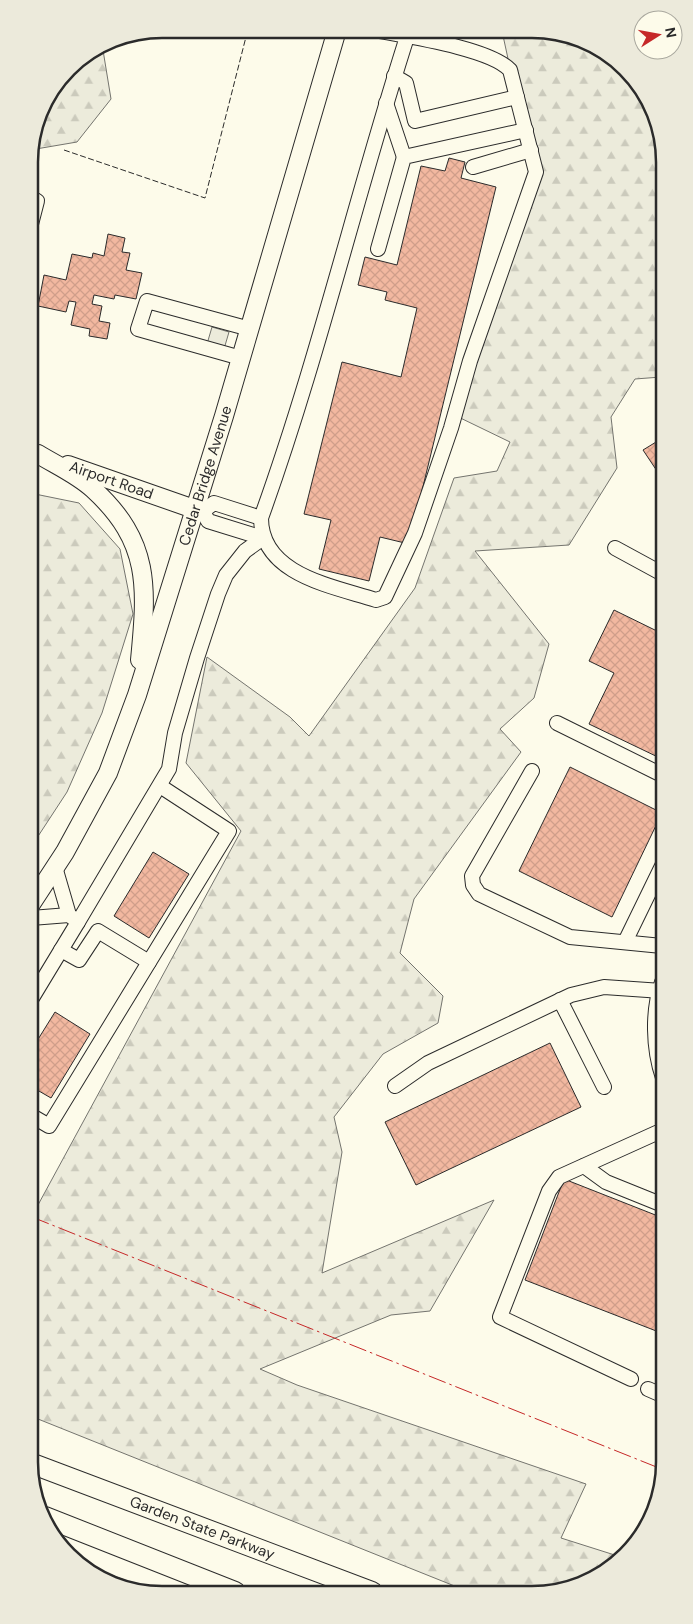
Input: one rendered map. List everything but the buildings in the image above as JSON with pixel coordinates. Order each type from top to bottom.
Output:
[{"type":"highway","name":"Garden State Parkway","points":[[38,1466],[359,1587]]},
{"type":"highway","points":[[51,1520],[222,1587]]},
{"type":"main road","name":"Cedar Bridge Avenue","points":[[38,893],[108,774],[137,695],[199,510],[241,358],[335,38]]},
{"type":"main road","name":"Airport Road","points":[[38,454],[199,510]]},
{"type":"main road","points":[[38,455],[92,488],[120,518],[134,542],[140,558],[145,588],[137,695]]},
{"type":"street","points":[[405,38],[321,336],[261,518],[264,538],[280,561],[292,570],[376,600],[385,597],[415,533],[451,428],[470,361],[536,172],[510,70],[504,64],[485,55],[414,38]]},
{"type":"street","points":[[394,76],[406,84],[415,121],[517,96]]},
{"type":"street","points":[[378,249],[404,157],[386,103]]},
{"type":"street","points":[[404,157],[526,130]]},
{"type":"street","points":[[473,167],[531,150]]},
{"type":"street","points":[[241,358],[138,329],[147,301],[250,329]]},
{"type":"street","points":[[261,518],[214,503],[199,510],[208,521],[264,538]]},
{"type":"street","points":[[38,988],[61,950],[73,918],[160,786],[169,769],[176,733],[218,594],[226,575],[244,551],[264,538]]},
{"type":"street","points":[[615,548],[656,571]]},
{"type":"street","points":[[557,723],[656,773]]},
{"type":"street","points":[[532,771],[472,876],[479,894],[570,937],[655,945]]},
{"type":"street","points":[[38,1120],[49,1126],[229,831],[160,786]]},
{"type":"street","points":[[55,867],[73,918]]},
{"type":"street","points":[[625,942],[655,879]]},
{"type":"street","points":[[38,918],[73,918]]},
{"type":"street","points":[[61,950],[78,960],[98,931],[149,962]]},
{"type":"street","points":[[395,1086],[428,1063],[572,994],[604,988],[655,987]]},
{"type":"street","points":[[560,1000],[604,1087]]},
{"type":"street","points":[[631,1379],[500,1317],[549,1191],[559,1177],[655,1133]]},
{"type":"street","points":[[584,1166],[606,1182],[655,1202]]},
{"type":"street","points":[[648,1389],[655,1392]]},
{"type":"green space","points":[[504,38],[556,40],[587,50],[601,58],[619,74],[639,99],[646,114],[651,129],[656,161],[656,377],[635,379],[611,417],[617,468],[569,545],[475,551],[549,644],[534,698],[500,729],[521,752],[414,899],[400,953],[443,996],[438,1023],[383,1054],[334,1117],[342,1152],[322,1273],[494,1200],[430,1311],[391,1315],[260,1369],[297,1385],[586,1484],[561,1538],[614,1555],[607,1561],[579,1577],[548,1585],[532,1587],[457,1587],[38,1419],[38,1205],[241,831],[186,763],[207,657],[290,717],[309,736],[415,588],[454,478],[497,471],[510,442],[448,412],[533,174]]},
{"type":"green space","points":[[103,52],[111,99],[77,142],[39,149],[47,114],[58,92],[86,63]]},
{"type":"green space","points":[[212,327],[229,332],[224,349],[207,344]]},
{"type":"green space","points":[[38,495],[79,503],[120,549],[133,614],[102,713],[67,792],[38,836]]},
{"type":"green space","points":[[100,1570],[131,1582],[121,1580]]},
{"type":"fence","points":[[64,150],[205,198],[246,38]]},
{"type":"power","points":[[38,1219],[655,1466]]}]
